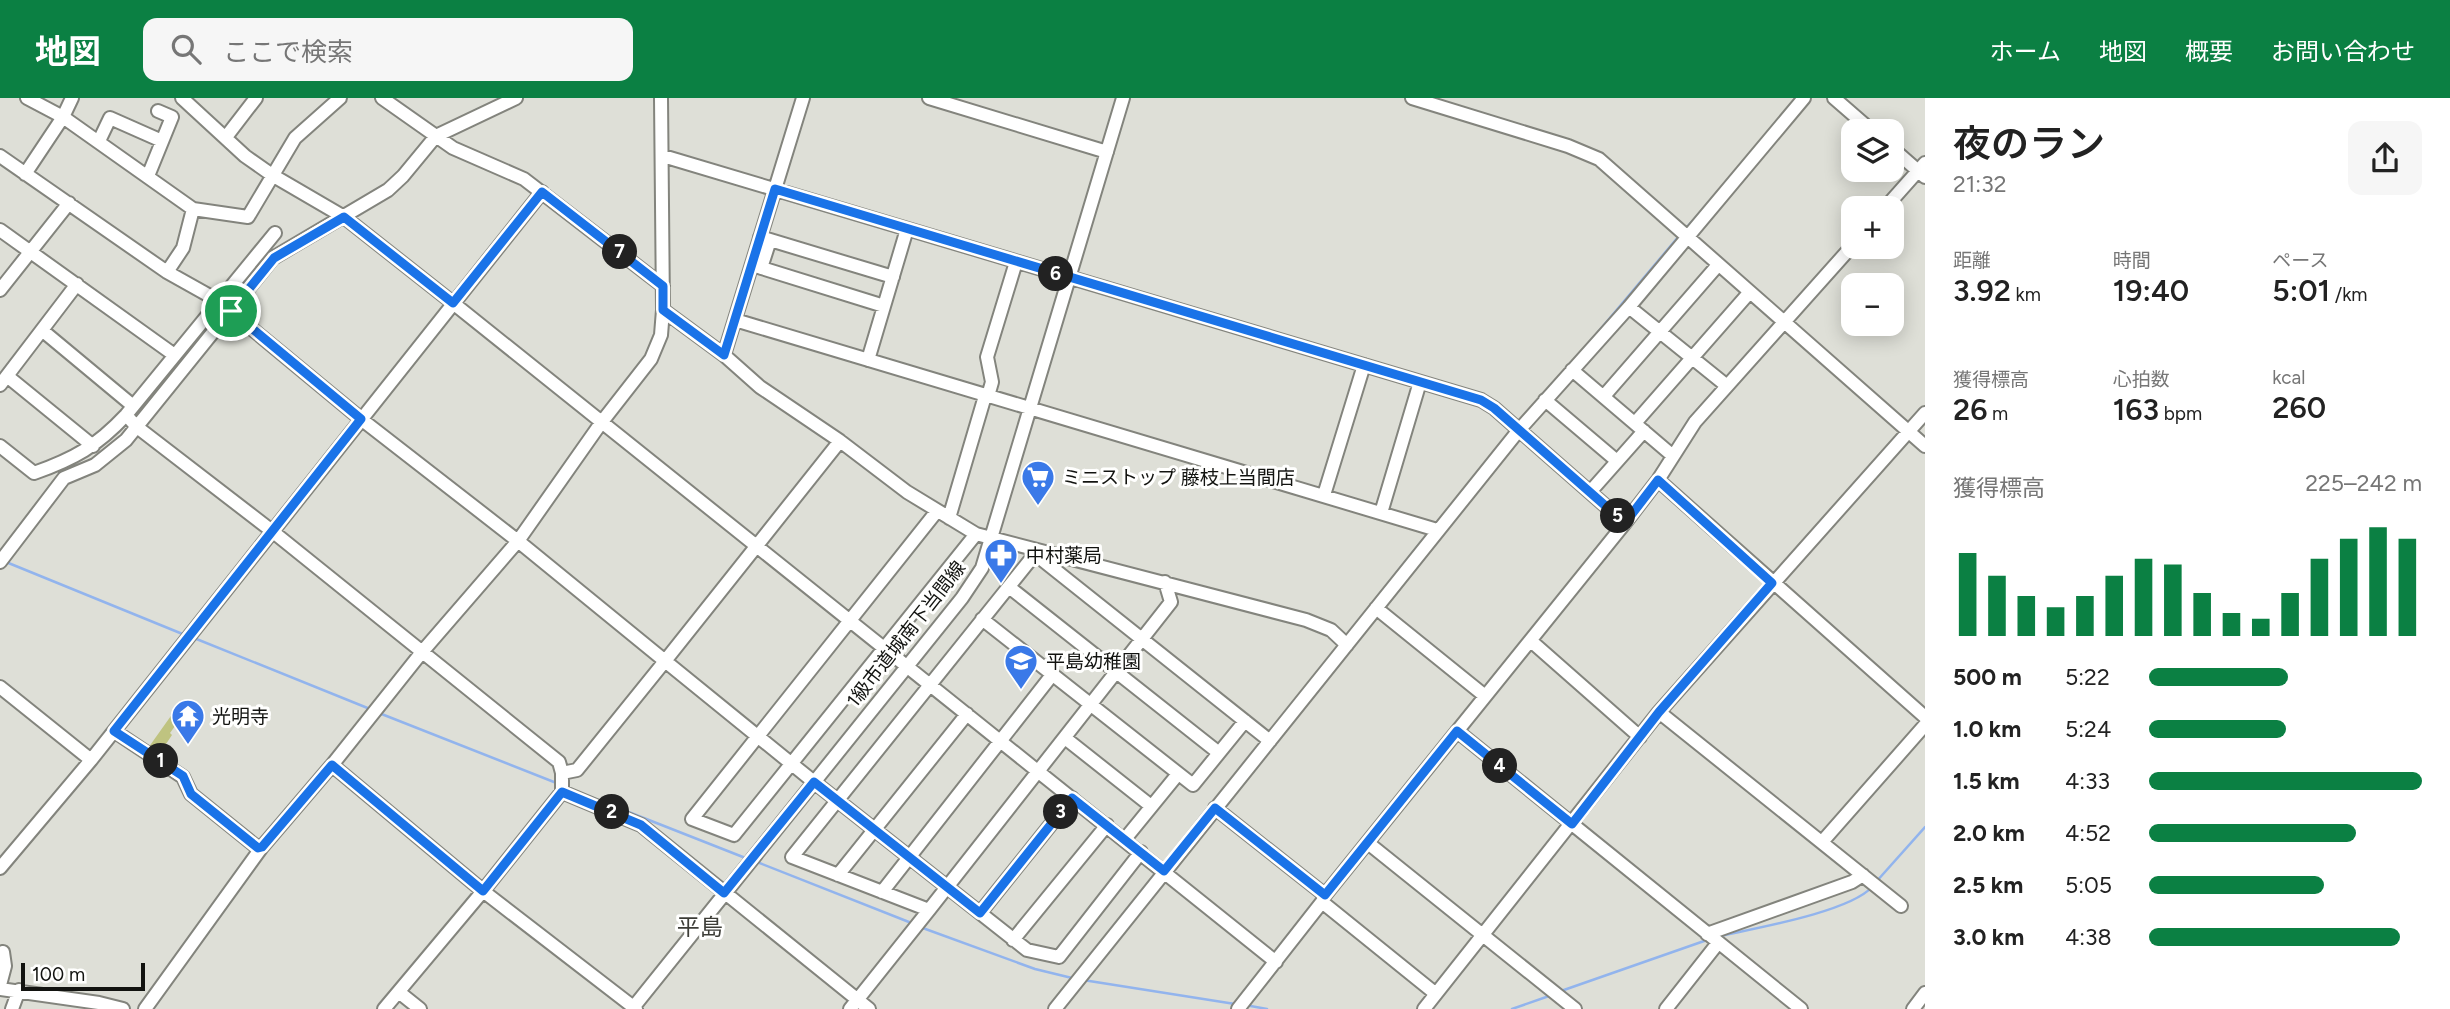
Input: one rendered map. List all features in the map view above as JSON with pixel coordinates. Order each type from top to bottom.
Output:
[{"type":"street","points":[[27,98],[63,117],[99,141],[193,209],[248,217],[295,138],[340,98]]},
{"type":"street","points":[[25,174],[63,117],[72,98]]},
{"type":"street","points":[[182,98],[245,156],[344,217],[1276,961]]},
{"type":"street","points":[[226,137],[256,98]]},
{"type":"street","points":[[382,98],[453,148],[524,179],[663,286]]},
{"type":"street","points":[[3,558],[65,478],[95,465],[137,427],[274,258],[388,190],[436,136],[516,98]]},
{"type":"street","points":[[145,1009],[262,847],[332,765],[422,652],[518,541],[601,423],[652,359],[661,335],[663,310],[661,98]]},
{"type":"street","points":[[724,355],[757,266],[775,189],[803,98]]},
{"type":"street","points":[[929,98],[1107,152]]},
{"type":"street","name":"1級市道城南下当間線","points":[[634,1008],[974,582],[985,561],[1123,98]]},
{"type":"street","points":[[1412,98],[1443,102],[1599,159],[1925,446]]},
{"type":"street","points":[[1055,1009],[1347,645],[1516,427],[1545,400],[1629,307],[1682,233],[1804,98]]},
{"type":"street","points":[[1834,98],[1858,119]]},
{"type":"street","points":[[148,176],[172,117],[158,111]]},
{"type":"street","points":[[99,141],[110,118],[162,141]]},
{"type":"street","points":[[0,156],[167,272],[218,300],[361,419],[518,541],[836,801],[1027,950],[1059,957],[1141,852]]},
{"type":"street","points":[[663,156],[1481,400],[1516,427],[1625,523]]},
{"type":"street","points":[[1897,196],[1923,170],[1904,157]]},
{"type":"street","points":[[0,868],[91,760],[542,192]]},
{"type":"street","points":[[0,290],[69,203]]},
{"type":"street","points":[[167,272],[183,248],[193,209]]},
{"type":"street","points":[[868,360],[907,229]]},
{"type":"street","points":[[0,230],[173,354]]},
{"type":"street","points":[[0,446],[34,473],[73,459],[93,446],[109,433],[129,410],[275,233]]},
{"type":"street","points":[[765,239],[892,278]]},
{"type":"street","points":[[1238,1009],[1625,523],[1658,480],[1695,422],[1841,259]]},
{"type":"street","points":[[949,518],[992,382],[988,357],[1016,262]]},
{"type":"street","points":[[1604,396],[1718,265]]},
{"type":"street","points":[[757,266],[884,306]]},
{"type":"street","points":[[77,284],[3,381],[93,446]]},
{"type":"street","points":[[1590,492],[1617,461],[1691,359],[1749,293]]},
{"type":"street","points":[[1629,307],[1727,387]]},
{"type":"street","points":[[663,310],[724,355],[760,387],[840,441],[906,492],[976,534],[1036,552],[1165,582],[1306,620],[1331,630],[1347,645]]},
{"type":"street","points":[[735,320],[1437,530]]},
{"type":"street","points":[[43,331],[129,410],[137,427],[272,531],[559,762],[562,792],[400,993],[384,1009]]},
{"type":"street","points":[[1324,495],[1364,365]]},
{"type":"street","points":[[1572,370],[1673,456]]},
{"type":"street","points":[[1381,513],[1420,382]]},
{"type":"street","points":[[1545,400],[1617,461]]},
{"type":"street","points":[[1424,1009],[1659,712],[1925,413]]},
{"type":"street","points":[[562,773],[577,770],[840,441]]},
{"type":"street","points":[[1658,480],[1925,717]]},
{"type":"street","points":[[937,511],[692,819],[734,835],[976,534]]},
{"type":"street","points":[[929,910],[792,857],[1036,552]]},
{"type":"street","points":[[1036,552],[1270,741]]},
{"type":"street","points":[[853,1004],[1040,771],[1171,602],[1165,582]]},
{"type":"street","points":[[1009,587],[1219,753]]},
{"type":"street","points":[[1376,608],[1485,696]]},
{"type":"street","points":[[982,619],[1193,785],[1245,721]]},
{"type":"street","points":[[1531,641],[1640,737]]},
{"type":"street","points":[[882,891],[1052,675]]},
{"type":"street","points":[[0,687],[91,760]]},
{"type":"street","points":[[1659,712],[1901,906]]},
{"type":"street","points":[[838,875],[967,714]]},
{"type":"street","points":[[1822,842],[1925,725]]},
{"type":"street","points":[[114,731],[183,776],[191,794],[258,848],[262,847]]},
{"type":"street","points":[[1457,731],[1801,1009]]},
{"type":"street","points":[[1065,738],[1151,807]]},
{"type":"street","points":[[332,765],[483,891],[634,1008]]},
{"type":"street","points":[[1125,839],[1178,774]]},
{"type":"street","points":[[562,792],[641,825],[853,1004],[869,1009]]},
{"type":"street","points":[[980,913],[1072,798]]},
{"type":"street","points":[[1215,808],[1436,994]]},
{"type":"street","points":[[1013,940],[1107,825]]},
{"type":"street","points":[[1368,843],[1575,1009]]},
{"type":"street","points":[[1707,934],[1852,882],[1863,875]]},
{"type":"street","points":[[1666,1009],[1718,943]]},
{"type":"street","points":[[3,952],[5,966],[0,987],[123,1009]]},
{"type":"street","points":[[12,1009],[19,990]]},
{"type":"street","points":[[400,993],[420,1009]]},
{"type":"street","points":[[1913,1009],[1925,993]]},
{"type":"green space","points":[[173,713],[180,719],[170,733],[172,735],[164,747],[167,752],[161,761],[146,751]]},
{"type":"waterway","points":[[1685,229],[1700,213]]},
{"type":"waterway","points":[[1588,344],[1679,236]]},
{"type":"waterway","points":[[1435,525],[1490,457]]},
{"type":"waterway","points":[[1347,635],[1429,532]]},
{"type":"waterway","points":[[6,562],[185,635]]},
{"type":"waterway","points":[[194,638],[370,709]]},
{"type":"waterway","points":[[379,713],[559,784]]},
{"type":"waterway","points":[[565,787],[748,859]]},
{"type":"waterway","points":[[1876,882],[1925,827]]},
{"type":"waterway","points":[[757,862],[914,924]]},
{"type":"waterway","points":[[1720,936],[1823,911],[1844,904],[1872,887]]},
{"type":"waterway","points":[[920,927],[1035,969],[1072,978]]},
{"type":"waterway","points":[[1561,991],[1707,940]]},
{"type":"waterway","points":[[1083,980],[1235,1004]]},
{"type":"waterway","points":[[1512,1009],[1552,995]]},
{"type":"waterway","points":[[1245,1005],[1267,1009]]},
{"type":"place","name":"ミニストップ 藤枝上当間店","points":[[1038,507]]},
{"type":"place","name":"中村薬局","points":[[1001,585]]},
{"type":"place","name":"平島幼稚園","points":[[1021,691]]},
{"type":"place","name":"光明寺","points":[[188,746]]},
{"type":"district","name":"平島","points":[[700,927]]},
{"type":"route","points":[[775,189],[1481,400],[1494,408],[1625,523],[1658,480],[1772,583],[1659,712],[1572,824],[1457,731],[1325,895],[1215,808],[1164,871],[1072,798],[980,913],[814,782],[724,893],[641,825],[562,792],[483,891],[332,765],[262,847],[258,848],[191,794],[183,776],[114,731],[361,419],[231,311],[280,253],[344,217],[453,303],[542,192],[663,286],[663,310],[724,355],[775,189]]}]
